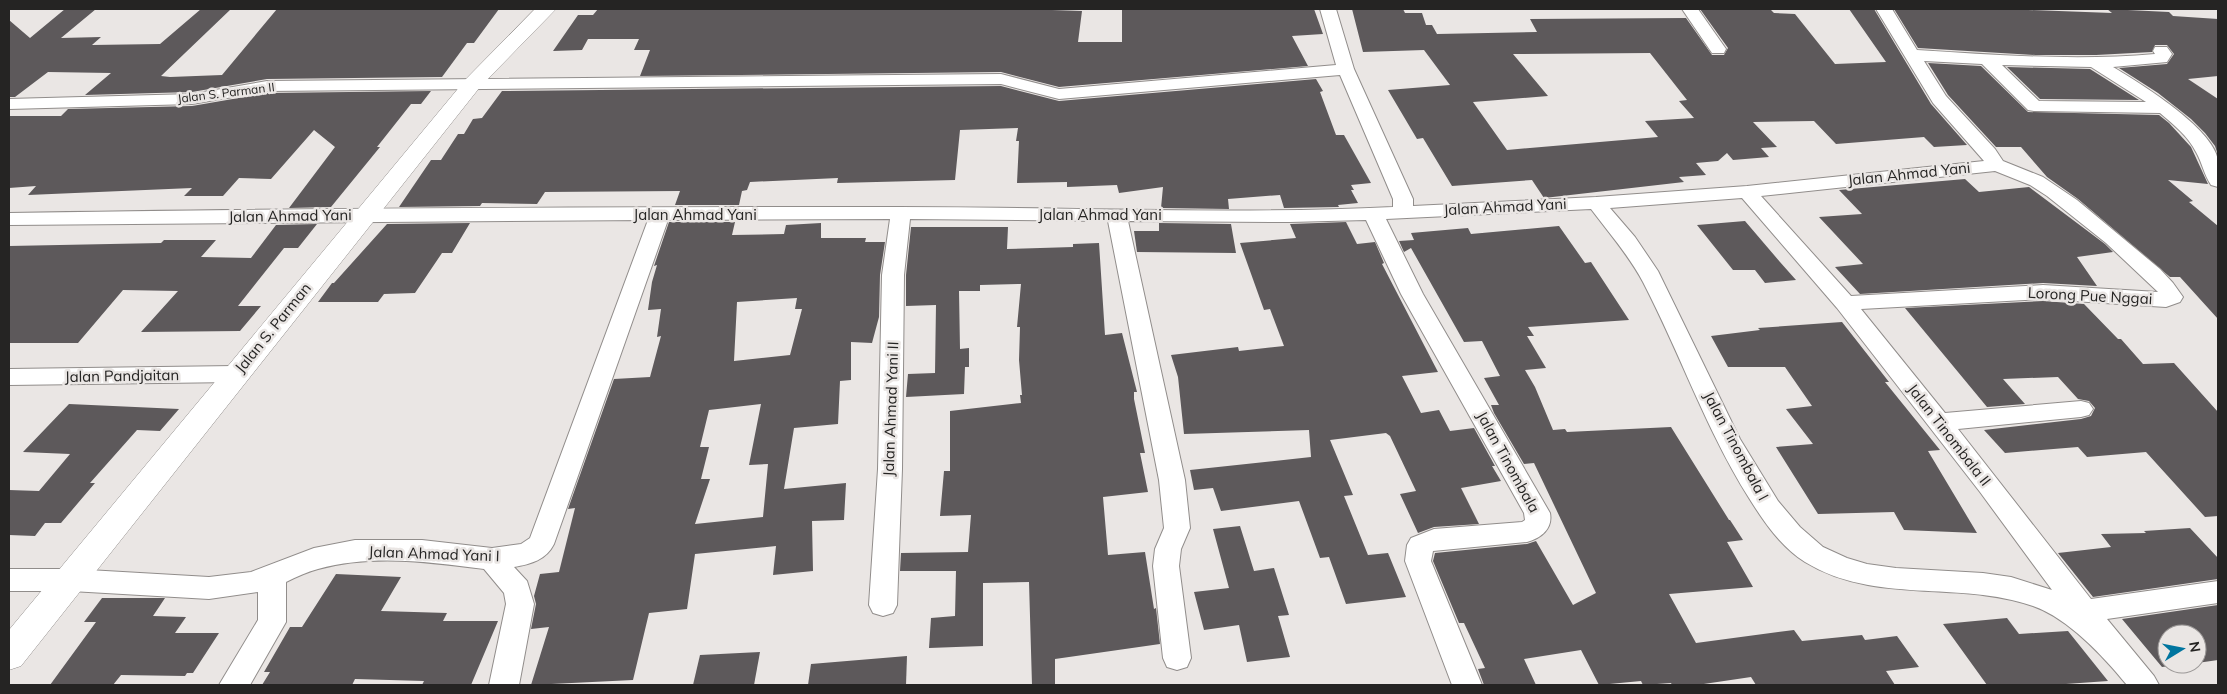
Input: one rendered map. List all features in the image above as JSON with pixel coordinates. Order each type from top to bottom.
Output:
[{"type":"street","name":"Jalan S. Parman","points":[[9,655],[235,374],[473,83],[546,9]]},
{"type":"street","points":[[1328,9],[1346,68],[1403,199],[1403,208],[1400,212]]},
{"type":"street","points":[[1690,9],[1718,49]]},
{"type":"street","name":"Jalan Ahmad Yani","points":[[9,219],[294,218],[366,215],[901,213],[1117,215],[1373,214],[1596,203],[1747,192],[1996,165],[1988,153],[1939,99],[1884,9]]},
{"type":"street","points":[[1913,55],[2035,62],[2161,58],[2164,54],[2161,51]]},
{"type":"street","points":[[1986,59],[2034,106],[2112,110],[2120,107],[2166,108]]},
{"type":"street","points":[[2093,61],[2166,108],[2178,119],[2202,147],[2218,181]]},
{"type":"street","name":"Jalan S. Parman II","points":[[9,104],[192,99],[267,86],[986,78],[1014,81],[1049,93],[1059,94],[1346,68]]},
{"type":"street","name":"Lorong Pue Nggai","points":[[1845,304],[2043,292],[2166,300],[2172,297],[2169,290],[2149,268],[2052,190],[2027,176],[1996,165]]},
{"type":"street","name":"Jalan Tinombala II","points":[[1747,192],[1845,304],[1939,422],[2084,611],[2144,685]]},
{"type":"street","name":"Jalan Tinombala I","points":[[1596,203],[1632,247],[1664,302],[1735,451],[1756,488],[1774,515],[1803,547],[1831,563],[1868,576],[1994,587],[2039,596],[2072,613],[2116,651]]},
{"type":"street","name":"Jalan Ahmad Yani II","points":[[883,604],[890,469],[893,275],[901,213]]},
{"type":"street","name":"Jalan Tinombala","points":[[1373,214],[1412,294],[1536,508],[1539,517],[1536,526],[1528,532],[1434,539],[1420,545],[1418,561],[1467,685]]},
{"type":"street","name":"Jalan Ahmad Yani I","points":[[9,580],[71,580],[209,588],[253,583],[314,559],[355,551],[422,551],[492,558],[528,554],[541,544],[660,215]]},
{"type":"street","points":[[1117,215],[1170,470],[1176,509],[1177,528],[1168,549],[1166,566],[1177,658]]},
{"type":"street","name":"Jalan Pandjaitan","points":[[9,377],[235,374]]},
{"type":"street","points":[[1939,422],[2081,409]]},
{"type":"street","points":[[492,558],[517,589],[520,604],[504,685]]},
{"type":"street","points":[[234,685],[272,622],[272,577]]},
{"type":"street","points":[[2084,611],[2218,592]]},
{"type":"building","points":[[65,9],[96,9],[61,38],[101,37],[92,45],[160,44],[201,9],[231,9],[161,76],[170,77],[222,75],[277,9],[499,9],[474,43],[467,43],[442,77],[267,79],[192,92],[85,95],[111,73],[48,72],[15,97],[9,97],[9,20],[30,38]]},
{"type":"building","points":[[598,9],[1022,9],[1082,11],[1078,42],[1122,42],[1122,9],[1314,9],[1323,34],[1292,36],[1308,66],[1059,87],[1001,72],[640,76],[650,50],[634,50],[639,39],[588,39],[582,50],[553,51],[578,15],[593,15]]},
{"type":"building","points":[[1352,9],[1403,9],[1405,13],[1422,13],[1426,25],[1432,25],[1437,34],[1537,32],[1530,19],[1686,18],[1712,55],[1724,55],[1728,48],[1700,9],[1771,10],[1774,13],[1795,14],[1835,64],[1886,62],[1849,9],[1874,9],[1931,104],[1967,145],[1934,147],[1924,137],[1836,144],[1814,121],[1753,122],[1777,147],[1761,148],[1769,157],[1733,160],[1727,153],[1718,161],[1696,163],[1706,175],[1679,177],[1684,182],[1544,198],[1532,180],[1452,186],[1423,138],[1417,139],[1388,90],[1450,85],[1424,50],[1363,52]],"holes":[[[1650,53],[1687,100],[1679,101],[1694,118],[1645,121],[1658,137],[1507,150],[1473,102],[1548,96],[1513,54]]]},
{"type":"building","points":[[1894,9],[2003,9],[2112,13],[2107,9],[2169,12],[2173,16],[2218,19],[2218,76],[2188,79],[2218,99],[2218,155],[2215,146],[2191,119],[2158,93],[2119,68],[2167,64],[2174,54],[2167,45],[2155,45],[2152,52],[2096,55],[2036,55],[1918,48]]},
{"type":"building","points":[[1928,63],[1981,66],[2028,112],[2159,115],[2169,123],[2191,147],[2208,184],[2168,180],[2193,201],[2189,202],[2218,226],[2218,319],[2180,277],[2170,277],[2078,199],[2047,177],[2021,147],[1996,147],[1948,95]]},
{"type":"building","points":[[2007,67],[2090,69],[2139,100],[2040,99]]},
{"type":"building","points":[[1316,79],[1323,91],[1320,92],[1336,135],[1344,135],[1371,183],[1351,185],[1354,190],[1351,190],[1358,203],[1338,205],[1339,207],[1284,208],[1280,195],[1228,199],[1229,209],[1161,208],[1163,187],[1119,193],[1117,185],[1067,187],[1067,182],[1017,183],[1019,141],[1016,141],[1018,128],[960,130],[955,180],[837,183],[838,178],[750,182],[747,190],[742,191],[739,205],[675,205],[680,191],[545,192],[537,204],[482,203],[480,206],[399,207],[431,160],[441,160],[458,134],[464,134],[473,119],[482,118],[502,91],[1001,86],[1059,101]]},
{"type":"building","points":[[431,91],[421,104],[411,104],[377,147],[380,147],[331,207],[289,208],[335,147],[314,130],[271,179],[239,178],[223,196],[184,196],[192,188],[28,195],[36,186],[9,188],[9,116],[61,116],[68,109],[192,106],[267,93]]},
{"type":"building","points":[[1965,179],[1979,192],[2029,187],[2105,244],[2113,252],[2077,257],[2097,286],[2043,283],[1860,294],[1835,267],[1863,264],[1819,217],[1862,214],[1839,190]]},
{"type":"building","points":[[1745,221],[1796,280],[1765,283],[1755,270],[1733,270],[1697,225]]},
{"type":"building","points":[[669,222],[735,222],[732,235],[784,234],[786,225],[821,223],[821,238],[866,238],[865,242],[885,242],[880,275],[879,317],[872,343],[851,342],[851,380],[840,381],[838,424],[794,428],[784,489],[846,483],[844,520],[812,521],[813,571],[773,575],[776,546],[695,554],[687,609],[649,613],[633,680],[531,685],[549,627],[531,629],[536,604],[534,596],[540,574],[559,572],[575,508],[568,509],[614,379],[650,377],[661,336],[657,337],[661,309],[648,310],[652,282],[657,265],[654,266]],"holes":[[[797,298],[795,309],[802,309],[790,355],[734,361],[737,302]],[[761,404],[749,465],[768,464],[763,517],[695,524],[710,479],[701,479],[709,447],[700,447],[709,410]]]},
{"type":"building","points":[[1346,222],[1357,244],[1375,242],[1384,263],[1382,264],[1438,372],[1402,376],[1421,413],[1439,410],[1450,431],[1474,428],[1501,481],[1461,488],[1479,524],[1434,527],[1418,533],[1400,494],[1416,491],[1390,436],[1386,433],[1330,440],[1353,495],[1344,496],[1368,555],[1388,553],[1406,597],[1346,604],[1329,557],[1320,558],[1299,501],[1221,511],[1213,488],[1194,490],[1190,470],[1311,457],[1309,430],[1184,434],[1178,377],[1171,355],[1238,347],[1239,351],[1284,346],[1270,309],[1264,310],[1240,243],[1296,238],[1290,224]]},
{"type":"building","points":[[470,223],[452,253],[442,253],[415,293],[384,294],[378,302],[318,302],[332,283],[387,224]]},
{"type":"building","points":[[1159,223],[1231,224],[1236,253],[1137,252],[1134,231],[1159,231]]},
{"type":"building","points":[[317,224],[298,248],[284,248],[238,306],[261,306],[240,331],[141,332],[178,291],[123,290],[78,343],[9,343],[9,246],[161,243],[164,240],[216,240],[201,257],[251,258],[276,225]]},
{"type":"building","points":[[1559,226],[1585,263],[1591,262],[1629,320],[1528,327],[1534,336],[1527,336],[1546,368],[1525,370],[1535,387],[1553,430],[1565,429],[1567,432],[1671,427],[1743,540],[1727,542],[1753,587],[1669,594],[1696,643],[1794,630],[1802,641],[1862,635],[1865,640],[1897,636],[1919,667],[1886,671],[1895,685],[1756,685],[1751,677],[1697,685],[1672,685],[1671,683],[1643,685],[1641,681],[1599,685],[1581,650],[1524,659],[1536,685],[1484,685],[1478,669],[1485,668],[1464,623],[1459,623],[1433,561],[1435,553],[1527,544],[1536,541],[1573,605],[1596,593],[1534,463],[1524,464],[1494,413],[1491,405],[1499,405],[1484,378],[1500,376],[1482,341],[1464,342],[1411,248],[1404,252],[1399,241],[1414,240],[1411,233],[1468,228],[1471,234]]},
{"type":"building","points":[[911,227],[1008,227],[1007,249],[1073,247],[1073,244],[1099,243],[1105,335],[1122,333],[1137,392],[1134,392],[1134,399],[1145,453],[1140,453],[1148,492],[1103,497],[1108,555],[1145,552],[1154,609],[1156,608],[1160,644],[1055,659],[1055,685],[1032,685],[1029,582],[983,583],[983,646],[929,648],[931,618],[955,616],[956,571],[900,571],[901,553],[968,552],[971,515],[940,516],[944,471],[950,471],[950,411],[1021,403],[1020,327],[1017,327],[1021,284],[980,285],[980,291],[959,291],[960,349],[969,348],[969,367],[965,367],[964,394],[906,397],[908,374],[935,373],[936,305],[906,306],[906,275]]},
{"type":"building","points":[[2043,301],[2084,304],[2118,339],[2121,339],[2143,364],[2174,363],[2218,412],[2218,516],[2205,517],[2146,452],[2087,457],[2078,447],[2005,453],[1984,430],[2081,419],[2091,416],[2095,408],[2089,401],[2078,399],[2058,377],[2003,379],[2025,404],[1987,407],[1905,308]]},
{"type":"building","points":[[1842,322],[1889,382],[1885,382],[1940,450],[1928,451],[1977,533],[1904,530],[1894,512],[1818,514],[1776,447],[1813,444],[1786,409],[1812,406],[1785,367],[1728,367],[1711,336],[1760,330],[1758,328]]},
{"type":"building","points":[[69,404],[179,409],[160,431],[137,430],[90,483],[95,483],[61,523],[45,523],[35,536],[9,535],[9,490],[39,491],[70,454],[23,452]]},
{"type":"building","points":[[1240,526],[1254,571],[1274,568],[1289,615],[1278,616],[1290,657],[1247,662],[1239,625],[1204,630],[1194,592],[1229,588],[1213,529]]},
{"type":"building","points":[[2190,528],[2218,558],[2218,579],[2093,597],[2058,553],[2111,547],[2101,534],[2146,533],[2144,531]]},
{"type":"building","points":[[336,574],[401,577],[381,611],[447,613],[443,621],[498,621],[471,685],[422,685],[424,681],[355,679],[352,685],[262,685],[270,672],[264,672],[290,627],[302,627]]},
{"type":"building","points":[[102,598],[165,598],[153,616],[186,617],[175,633],[219,633],[193,673],[187,673],[185,676],[121,675],[113,685],[50,685],[96,622],[84,622]]},
{"type":"building","points":[[2218,605],[2218,660],[2207,662],[2207,624],[2157,624],[2157,661],[2122,619]]},
{"type":"building","points":[[2007,618],[2019,634],[2068,631],[2108,681],[2052,685],[1987,685],[1943,624]]},
{"type":"building","points":[[760,652],[754,685],[693,685],[700,655]]},
{"type":"building","points":[[907,656],[906,685],[808,685],[811,664]]}]
